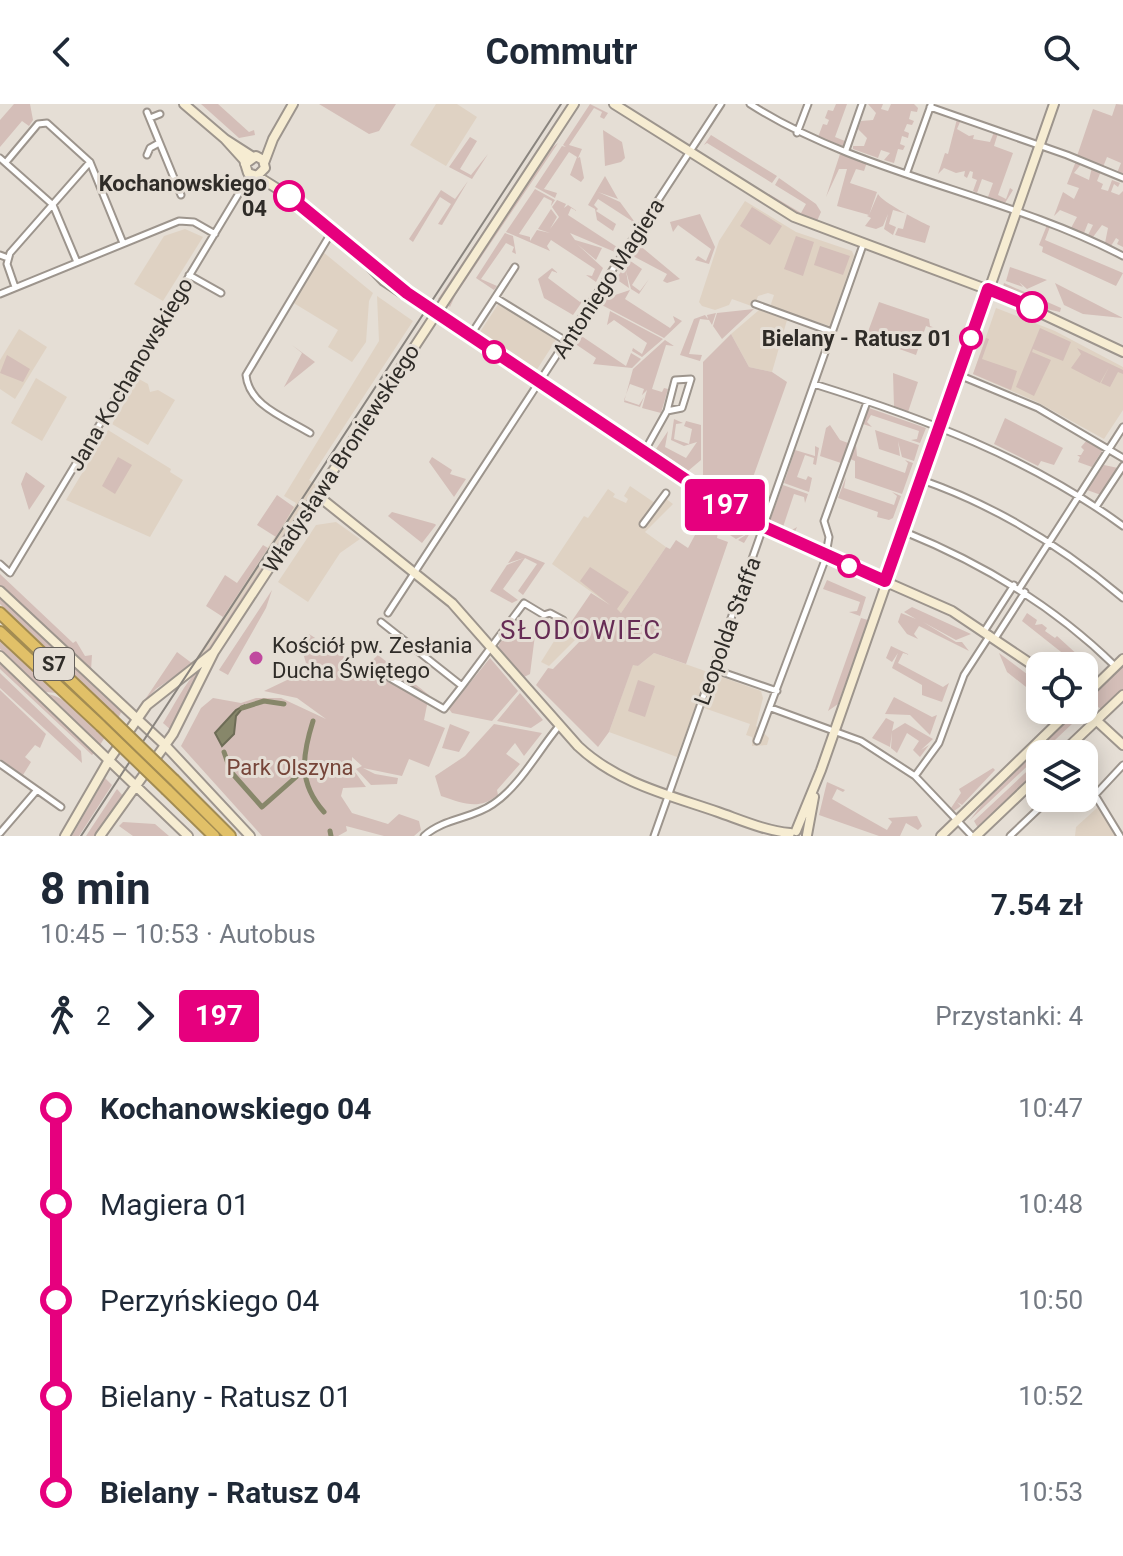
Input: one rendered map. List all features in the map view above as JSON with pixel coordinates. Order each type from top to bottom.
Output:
[{"type":"highway","name":"S7","points":[[0,613],[108,716],[214,836]]},
{"type":"highway","name":"S7","points":[[0,632],[101,726],[230,836]]},
{"type":"street","points":[[185,104],[225,139],[260,161],[286,194],[365,261],[470,336],[646,448],[763,529],[885,581],[991,634],[1026,660]]},
{"type":"street","points":[[254,176],[293,104]]},
{"type":"street","name":"Władysława Broniewskiego","points":[[100,836],[138,787],[165,745],[214,652],[574,104]]},
{"type":"street","points":[[614,104],[794,217],[988,289],[1068,323],[1123,352]]},
{"type":"street","name":"Antoniego Magiera","points":[[388,613],[721,104]]},
{"type":"street","points":[[750,104],[797,133],[1016,210],[1123,256]]},
{"type":"street","points":[[797,133],[808,104]]},
{"type":"street","points":[[846,150],[862,104]]},
{"type":"street","points":[[791,833],[821,770],[1054,104]]},
{"type":"street","points":[[907,172],[930,105],[1123,178]]},
{"type":"street","points":[[160,114],[149,115],[181,195]]},
{"type":"street","points":[[7,161],[43,121],[90,162],[123,243]]},
{"type":"street","points":[[225,139],[254,176],[286,194]]},
{"type":"street","points":[[147,155],[150,148],[159,143]]},
{"type":"street","points":[[0,158],[53,205],[77,262]]},
{"type":"street","points":[[245,164],[260,161]]},
{"type":"street","points":[[8,258],[90,162]]},
{"type":"street","name":"Jana Kochanowskiego","points":[[0,564],[10,573],[189,275],[254,176]]},
{"type":"street","points":[[0,294],[179,221],[194,222],[215,234]]},
{"type":"street","points":[[310,433],[257,401],[249,390],[246,375],[331,233]]},
{"type":"street","name":"Leopolda Staffa","points":[[654,836],[863,245]]},
{"type":"street","points":[[0,255],[8,258]]},
{"type":"street","points":[[8,258],[15,287]]},
{"type":"street","points":[[470,336],[515,267]]},
{"type":"street","points":[[189,275],[221,293]]},
{"type":"street","points":[[496,298],[566,341]]},
{"type":"street","points":[[755,304],[832,332]]},
{"type":"street","points":[[958,375],[1038,408],[1123,458]]},
{"type":"street","points":[[646,448],[667,411],[675,380],[691,379],[682,408],[667,411]]},
{"type":"street","points":[[814,384],[939,428],[1019,462],[1079,496],[1123,526]]},
{"type":"street","points":[[757,741],[825,556],[829,537],[824,521],[867,402]]},
{"type":"street","points":[[915,776],[939,743],[964,675],[1123,427]]},
{"type":"street","points":[[1096,507],[1123,466]]},
{"type":"street","points":[[921,479],[997,512],[1049,542],[1123,598]]},
{"type":"street","points":[[643,524],[666,493]]},
{"type":"street","points":[[317,495],[452,603],[559,726],[601,766],[778,836]]},
{"type":"street","points":[[903,531],[960,556],[1019,589],[1074,628],[1115,666]]},
{"type":"street","points":[[991,634],[1019,589]]},
{"type":"street","points":[[0,591],[165,745],[250,836]]},
{"type":"street","points":[[390,678],[444,709],[524,603],[544,615],[550,613],[563,620]]},
{"type":"street","points":[[381,622],[462,686]]},
{"type":"street","name":"Władysława Broniewskiego","points":[[65,836],[136,720],[158,693],[214,652]]},
{"type":"street","points":[[0,656],[188,836]]},
{"type":"street","points":[[1098,683],[1123,659]]},
{"type":"street","points":[[713,669],[777,691]]},
{"type":"street","points":[[1098,718],[1123,695]]},
{"type":"street","points":[[771,708],[856,738],[915,776],[974,836],[1026,788]]},
{"type":"street","points":[[1098,722],[1123,745]]},
{"type":"street","points":[[941,836],[1056,724]]},
{"type":"street","points":[[1075,740],[1092,724]]},
{"type":"street","points":[[424,836],[442,824],[481,811],[498,801],[559,726]]},
{"type":"street","points":[[0,764],[61,807]]},
{"type":"street","points":[[1098,792],[1123,765]]},
{"type":"street","points":[[760,827],[808,835],[821,770]]},
{"type":"street","points":[[0,833],[37,790]]},
{"type":"street","points":[[1098,800],[1120,836]]},
{"type":"street","points":[[1010,836],[1035,812]]},
{"type":"shaded area","points":[[436,104],[457,104],[477,117],[446,166],[410,145]]},
{"type":"shaded area","points":[[745,201],[796,232],[852,251],[854,256],[830,326],[770,307],[774,295],[768,293],[758,296],[754,307],[732,299],[729,305],[715,310],[699,302],[719,241]]},
{"type":"shaded area","points":[[185,229],[203,237],[163,301],[134,284],[164,236]]},
{"type":"shaded area","points":[[323,252],[373,293],[369,301],[366,342],[352,362],[328,347],[338,330],[292,302]]},
{"type":"shaded area","points":[[377,296],[413,321],[309,480],[316,485],[204,655],[193,663],[294,507],[296,503],[284,496],[379,341]]},
{"type":"shaded area","points":[[499,303],[556,340],[536,371],[480,332]]},
{"type":"shaded area","points":[[996,308],[1055,331],[1123,367],[1123,410],[1104,439],[1037,402],[973,374]]},
{"type":"shaded area","points":[[759,310],[787,320],[772,372],[749,367],[731,334]]},
{"type":"shaded area","points":[[19,329],[47,347],[15,399],[0,389],[0,360]]},
{"type":"shaded area","points":[[36,378],[67,397],[42,441],[11,423]]},
{"type":"shaded area","points":[[139,379],[148,384],[150,392],[158,390],[175,400],[148,445],[112,424]]},
{"type":"shaded area","points":[[108,430],[171,469],[170,472],[183,480],[150,537],[66,500]]},
{"type":"shaded area","points":[[630,486],[655,503],[661,495],[673,504],[645,532],[666,547],[621,613],[552,564],[584,516],[588,518],[608,489],[615,494],[613,497],[626,503],[628,499],[624,496]]},
{"type":"shaded area","points":[[336,522],[360,539],[340,553],[308,602],[278,582],[316,525]]},
{"type":"shaded area","points":[[561,630],[575,640],[549,666],[541,662]]},
{"type":"shaded area","points":[[654,653],[708,672],[677,757],[609,732],[633,664],[638,666]]},
{"type":"shaded area","points":[[719,676],[761,691],[763,698],[756,726],[769,738],[767,745],[752,746],[752,737],[746,735],[750,724],[704,708],[714,679]]},
{"type":"shaded area","points":[[245,705],[236,716],[234,734],[222,746],[215,733],[236,710]]},
{"type":"shaded area","points":[[1098,807],[1115,836],[1075,836],[1076,827],[1092,812],[1098,812]]},
{"type":"green space","points":[[14,104],[30,104],[33,120],[29,126],[22,121],[0,147],[0,120]]},
{"type":"green space","points":[[201,104],[218,104],[249,132],[254,130],[255,135],[239,138]]},
{"type":"green space","points":[[319,104],[396,104],[379,131],[369,134]]},
{"type":"green space","points":[[569,104],[440,300],[438,299]]},
{"type":"green space","points":[[590,104],[608,113],[604,119],[600,117],[602,112],[594,108],[569,145],[582,149],[578,158],[584,178],[581,182],[570,175],[577,157],[569,152],[544,189],[557,193],[555,198],[535,187],[562,146],[566,147],[563,145]]},
{"type":"green space","points":[[836,104],[847,104],[835,137],[845,141],[843,146],[818,137],[823,124],[827,125],[829,120],[825,118],[828,110],[833,111]]},
{"type":"green space","points":[[868,104],[883,104],[881,109],[888,111],[891,104],[914,104],[918,108],[917,112],[911,111],[909,119],[914,121],[912,125],[907,124],[904,131],[909,133],[908,138],[902,136],[900,144],[905,146],[903,150],[898,149],[894,163],[884,160],[890,153],[881,150],[878,158],[853,149],[853,146],[864,146],[867,138],[858,129],[861,121],[873,120],[876,113]]},
{"type":"green space","points":[[1116,104],[1123,105],[1123,176],[1117,173],[1121,163],[1107,157],[1103,167],[1077,156],[1093,109],[1112,116]]},
{"type":"green space","points":[[957,119],[966,122],[960,122],[957,129],[969,136],[974,135],[973,139],[990,142],[994,132],[998,133],[994,146],[1013,153],[998,195],[1006,199],[1010,188],[1013,190],[1005,203],[988,197],[993,183],[982,179],[977,193],[973,191],[977,180],[972,178],[973,172],[970,171],[967,178],[965,171],[956,173],[944,168],[938,174],[945,153],[948,154]]},
{"type":"green space","points":[[603,130],[622,142],[625,158],[621,162],[605,166]]},
{"type":"green space","points":[[711,135],[777,176],[772,183],[707,143],[704,145]]},
{"type":"green space","points":[[470,137],[477,141],[460,169],[471,175],[488,154],[472,179],[449,167]]},
{"type":"green space","points":[[558,143],[450,307],[447,305],[549,150]]},
{"type":"green space","points":[[840,154],[867,162],[864,171],[856,169],[850,183],[877,192],[869,215],[837,206],[847,169],[839,169],[826,197]]},
{"type":"green space","points":[[1076,161],[1082,163],[1074,173],[1089,180],[1092,167],[1101,171],[1097,181],[1103,184],[1101,189],[1108,191],[1112,180],[1120,183],[1118,187],[1114,184],[1111,192],[1119,195],[1123,191],[1123,247],[1117,244],[1119,240],[1116,238],[1111,246],[1105,243],[1108,228],[1102,225],[1093,237],[1088,235],[1093,225],[1088,223],[1084,233],[1071,228],[1077,217],[1060,210],[1054,216],[1063,192],[1074,199],[1079,188],[1067,184]]},
{"type":"green space","points":[[605,176],[618,199],[598,192],[620,202],[634,221],[630,227],[632,221],[598,199],[594,205],[598,209],[596,211],[616,224],[613,231],[597,220],[595,209],[588,205]]},
{"type":"green space","points":[[779,178],[816,204],[821,212],[817,221],[804,218],[767,197],[769,194],[801,213],[806,204],[775,185]]},
{"type":"green space","points":[[468,181],[442,225],[438,224],[451,204],[440,197],[413,242],[409,239],[441,190],[455,199]]},
{"type":"green space","points":[[535,189],[555,200],[551,206],[552,201],[544,197],[519,234],[530,237],[530,241],[537,230],[550,233],[538,229],[551,209],[557,217],[550,229],[559,217],[552,207],[557,200],[566,204],[564,208],[568,205],[577,211],[571,208],[568,215],[617,247],[615,252],[570,233],[575,240],[602,248],[596,260],[577,244],[603,268],[596,282],[586,275],[592,276],[595,269],[551,240],[547,246],[550,251],[506,232]]},
{"type":"green space","points":[[878,194],[906,214],[893,210],[889,224],[896,227],[893,235],[884,229],[888,214],[883,226],[876,229],[865,226],[871,218],[869,215]]},
{"type":"green space","points":[[752,207],[782,226],[770,245],[740,226]]},
{"type":"green space","points":[[700,214],[715,247],[709,264],[695,260],[698,256],[706,261],[711,249],[678,225],[673,232],[670,222]]},
{"type":"green space","points":[[907,214],[930,226],[925,243],[895,235],[898,228],[903,229]]},
{"type":"green space","points":[[1047,225],[1050,227],[1045,240],[1123,273],[1116,286],[1042,252],[1043,247],[1039,245]]},
{"type":"green space","points":[[505,233],[513,236],[516,254],[512,252],[514,247],[506,243],[481,279],[497,286],[494,290],[476,278]]},
{"type":"green space","points":[[796,236],[814,242],[803,276],[784,269]]},
{"type":"green space","points":[[638,244],[680,279],[667,283],[663,281],[667,274],[631,255]]},
{"type":"green space","points":[[820,246],[850,256],[843,275],[814,265]]},
{"type":"green space","points":[[629,260],[642,269],[632,285],[640,291],[649,279],[639,294],[631,289],[626,271],[629,288],[616,279]]},
{"type":"green space","points":[[1010,267],[1047,280],[1027,289],[1019,282],[1023,287],[1006,281]]},
{"type":"green space","points":[[552,268],[558,273],[552,271],[548,278],[580,302],[584,299],[573,315],[544,298],[538,279]]},
{"type":"green space","points":[[1004,283],[1061,308],[1060,312],[1042,308],[1002,290]]},
{"type":"green space","points":[[1055,283],[1123,318],[1083,314],[1064,305]]},
{"type":"green space","points":[[630,290],[625,299],[670,328],[675,322],[673,316],[682,321],[664,338],[600,304],[603,299]]},
{"type":"green space","points":[[879,302],[929,319],[930,326],[954,336],[926,326],[916,355],[866,337]]},
{"type":"green space","points":[[754,309],[722,339],[713,326],[717,313]]},
{"type":"green space","points":[[610,311],[663,339],[642,357],[632,351],[633,348],[642,354],[647,343],[614,320],[607,325]]},
{"type":"green space","points":[[716,313],[712,325],[709,320],[700,319],[689,354],[702,355],[700,361],[680,355],[694,319],[705,315],[708,319],[707,315]]},
{"type":"green space","points":[[1040,328],[1071,342],[1063,361],[1033,349],[1032,352],[1051,360],[1034,396],[1016,387]]},
{"type":"green space","points":[[731,334],[749,367],[772,372],[787,382],[742,508],[703,482],[703,362]]},
{"type":"green space","points":[[580,335],[626,366],[631,353],[641,359],[632,368],[593,364],[596,358],[574,343]]},
{"type":"green space","points":[[986,338],[989,339],[982,359],[1017,371],[1011,390],[973,374]]},
{"type":"green space","points":[[665,340],[674,346],[666,345],[652,389],[662,392],[664,388],[668,389],[661,413],[642,408],[647,390],[642,395],[644,389],[630,384],[626,395],[633,369]]},
{"type":"green space","points":[[292,345],[315,362],[284,387],[302,353]]},
{"type":"green space","points":[[1077,348],[1123,370],[1123,374],[1118,372],[1110,387],[1101,383],[1109,367],[1100,383],[1071,368],[1081,354]]},
{"type":"green space","points":[[7,355],[30,369],[23,382],[0,373]]},
{"type":"green space","points":[[893,373],[918,382],[908,412],[894,407]]},
{"type":"green space","points":[[869,408],[926,428],[920,443],[911,440],[917,439],[919,431],[871,415],[867,422],[872,427],[863,424]]},
{"type":"green space","points":[[1005,418],[1063,448],[1054,465],[1041,461],[1038,466],[994,444]]},
{"type":"green space","points":[[674,419],[683,423],[676,424],[674,439],[689,444],[692,429],[684,426],[686,421],[701,425],[701,460],[688,471],[656,449],[668,431],[665,447],[686,458],[697,442],[684,446],[671,440]]},
{"type":"green space","points":[[830,425],[840,440],[848,443],[841,463],[820,456],[826,428]]},
{"type":"green space","points":[[875,430],[919,445],[914,461],[902,457],[898,441],[900,456],[879,449]]},
{"type":"green space","points":[[1087,440],[1102,451],[1092,467],[1078,462],[1080,457],[1077,455],[1081,455],[1084,450],[1081,447]]},
{"type":"green space","points":[[856,445],[857,456],[905,473],[908,463],[905,460],[913,463],[902,494],[855,478],[855,461],[850,459]]},
{"type":"green space","points":[[815,446],[819,448],[816,465],[813,464],[814,458],[805,455],[797,477],[812,478],[809,492],[784,483],[795,450],[815,456]]},
{"type":"green space","points":[[118,457],[132,465],[115,494],[102,486]]},
{"type":"green space","points":[[432,457],[452,470],[450,474],[466,479],[454,497],[429,462]]},
{"type":"green space","points":[[1104,465],[1118,468],[1101,495],[1087,490]]},
{"type":"green space","points":[[26,472],[45,486],[29,510],[21,484]]},
{"type":"green space","points":[[846,477],[844,488],[894,505],[897,496],[892,492],[901,496],[893,518],[877,517],[878,512],[838,498]]},
{"type":"green space","points":[[679,482],[707,499],[699,514],[727,533],[741,532],[746,525],[753,528],[744,543],[738,540],[750,532],[736,539],[693,511],[700,499]]},
{"type":"green space","points":[[316,485],[213,645],[204,655]]},
{"type":"green space","points":[[783,485],[808,494],[805,503],[804,497],[794,494],[783,527],[792,530],[797,527],[793,536],[769,523]]},
{"type":"green space","points":[[277,495],[294,507],[276,537],[257,525]]},
{"type":"green space","points":[[392,512],[436,525],[422,543],[388,516]]},
{"type":"green space","points":[[702,522],[718,532],[717,538],[728,542],[686,664],[654,653],[638,666],[633,665],[609,732],[598,747],[536,685],[548,668],[553,669],[582,639],[567,628],[591,593],[610,605],[580,581],[590,567],[629,592],[617,609],[621,613],[666,547],[670,549],[676,540],[688,548]]},
{"type":"green space","points":[[263,545],[268,548],[223,617],[206,606],[225,575],[237,583]]},
{"type":"green space","points":[[516,551],[545,563],[523,595],[518,591],[537,564],[525,558],[503,589],[518,600],[512,603],[490,591],[507,565],[524,558],[508,563]]},
{"type":"green space","points":[[0,574],[73,643],[76,641],[85,656],[92,655],[91,670],[0,588]]},
{"type":"green space","points":[[827,580],[866,597],[860,616],[849,612],[857,611],[860,602],[823,589]]},
{"type":"green space","points":[[272,590],[266,608],[228,675],[219,670]]},
{"type":"green space","points":[[0,598],[71,662],[72,672],[0,604]]},
{"type":"green space","points":[[912,607],[971,634],[956,640],[923,622],[956,642],[962,642],[969,651],[919,626],[914,634],[918,639],[907,634],[898,622],[901,613],[916,619],[904,612]]},
{"type":"green space","points":[[1027,613],[1037,620],[1035,625],[1042,624],[1047,628],[1045,631],[1055,638],[1057,636],[1075,652],[1061,652],[1022,621]]},
{"type":"green space","points":[[861,618],[868,620],[838,704],[828,711]]},
{"type":"green space","name":"Park Olszyna","points":[[309,634],[363,669],[378,655],[429,695],[424,720],[445,728],[429,767],[409,759],[402,776],[363,768],[375,774],[398,778],[397,784],[371,785],[356,769],[362,766],[352,757],[352,768],[366,787],[343,788],[341,796],[352,813],[388,824],[399,814],[419,821],[421,830],[414,836],[384,836],[346,826],[347,831],[338,836],[262,836],[181,746],[201,708],[213,698],[241,703],[256,698],[281,698],[326,719],[297,698],[264,691],[308,670],[301,646]]},
{"type":"green space","points":[[535,635],[530,674],[524,677],[498,647],[501,641]]},
{"type":"green space","points":[[0,640],[57,693],[46,692],[0,649]]},
{"type":"green space","points":[[891,646],[910,655],[903,653],[898,663],[943,687],[949,683],[942,702],[922,695],[922,685],[892,668],[898,653],[892,662],[886,658]]},
{"type":"green space","points":[[177,652],[193,664],[156,689],[142,704]]},
{"type":"green space","points":[[999,653],[1026,673],[1026,687],[1007,672]]},
{"type":"green space","points":[[490,658],[518,691],[492,721],[452,713],[449,709]]},
{"type":"green space","points":[[0,661],[95,752],[92,755],[0,669]]},
{"type":"green space","points":[[1123,663],[1123,690],[1102,710],[1098,707],[1098,687]]},
{"type":"green space","points":[[73,664],[122,710],[118,719],[74,674]]},
{"type":"green space","points":[[202,668],[171,730],[163,723],[186,685]]},
{"type":"green space","points":[[0,673],[81,751],[82,763],[0,688]]},
{"type":"green space","points":[[638,680],[655,686],[645,717],[628,711]]},
{"type":"green space","points":[[0,690],[46,734],[40,748],[35,745],[25,757],[31,762],[23,775],[0,759]]},
{"type":"green space","points":[[520,693],[543,720],[531,728],[497,721]]},
{"type":"green space","points":[[47,694],[63,700],[85,717],[105,737],[100,745]]},
{"type":"green space","points":[[894,697],[932,717],[937,715],[930,735],[910,715],[885,714]]},
{"type":"green space","points":[[886,718],[894,722],[892,731],[905,723],[933,739],[921,750],[929,745],[920,757],[913,750],[919,741],[907,733],[897,753],[891,748],[892,732],[890,747],[872,738]]},
{"type":"green space","points":[[450,724],[470,732],[459,752],[442,748]]},
{"type":"green space","points":[[494,724],[542,733],[524,756],[515,743],[506,754],[520,764],[491,800],[470,804],[441,796],[435,776],[465,756]]},
{"type":"green space","points":[[1062,724],[1072,724],[1055,740],[1045,740]]},
{"type":"green space","points":[[1026,758],[1026,767],[970,820],[993,790]]},
{"type":"green space","points":[[993,768],[995,770],[962,805],[957,802],[961,806],[954,811],[951,808],[961,793],[959,789]]},
{"type":"green space","points":[[1026,772],[1026,783],[978,828],[974,821]]},
{"type":"green space","points":[[105,778],[112,785],[79,836],[72,836]]},
{"type":"green space","points":[[827,782],[845,790],[837,789],[832,799],[887,830],[892,822],[888,818],[917,816],[922,826],[918,830],[906,823],[900,836],[879,836],[819,815]]},
{"type":"green space","points":[[117,789],[124,797],[94,836],[86,836]]},
{"type":"green space","points":[[123,822],[155,824],[169,836],[133,836],[119,826]]},
{"type":"waterway","points":[[242,708],[264,701],[284,704]]},
{"type":"waterway","points":[[313,721],[306,746],[306,780],[324,812]]},
{"type":"waterway","points":[[224,752],[231,772],[262,807],[296,777]]},
{"type":"waterway","points":[[330,831],[331,836]]},
{"type":"tram line","points":[[81,836],[561,104]]},
{"type":"bus line","name":"197","points":[[289,196],[407,293],[740,516],[885,581],[988,289],[1032,307]]},
{"type":"place","name":"Kochanowskiego 04","points":[[289,196]]},
{"type":"place","name":"Bielany - Ratusz 01","points":[[971,338]]},
{"type":"place","name":"Kościół pw. Zesłania Ducha Świętego","points":[[256,658]]},
{"type":"district","name":"SŁODOWIEC","points":[[581,630]]}]
